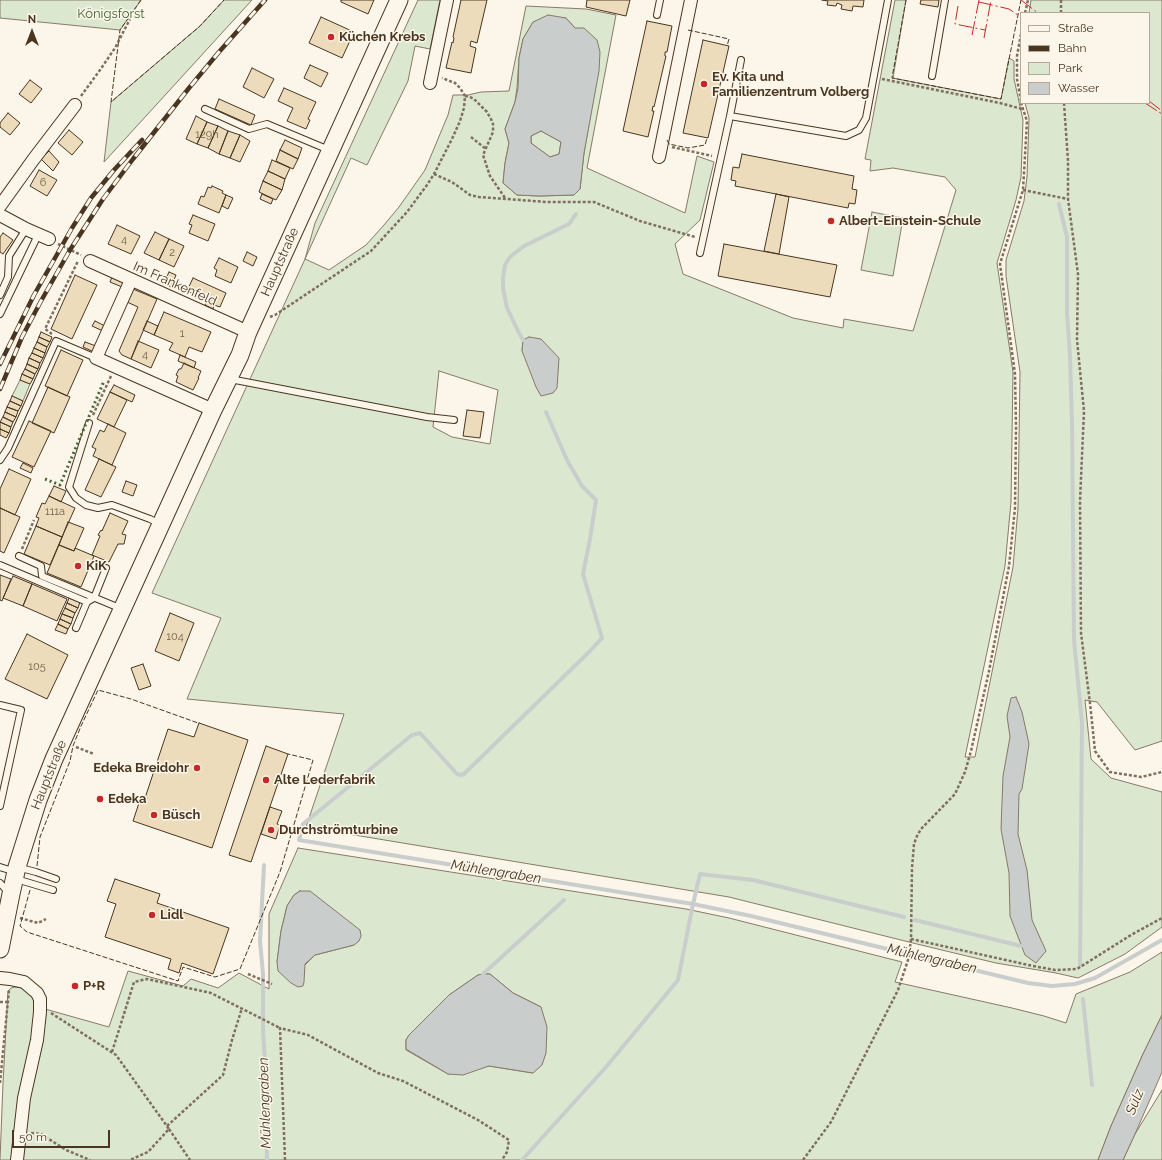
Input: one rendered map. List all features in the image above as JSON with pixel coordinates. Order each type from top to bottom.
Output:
[{"type":"main road","name":"Hauptstraße","points":[[0,949],[12,879],[51,766],[213,410],[240,355],[248,332],[399,0]]},
{"type":"street","points":[[431,79],[447,0]]},
{"type":"street","points":[[659,157],[692,0]]},
{"type":"street","points":[[0,206],[75,105]]},
{"type":"street","points":[[0,215],[43,237]]},
{"type":"street","name":"Im Frankenfeld","points":[[85,258],[248,332]]},
{"type":"street","points":[[131,280],[96,358],[213,410]]},
{"type":"street","points":[[5,978],[24,982],[37,993],[40,999],[41,1007],[37,1040],[24,1098],[17,1160]]},
{"type":"lane","points":[[657,15],[660,0]]},
{"type":"lane","points":[[730,116],[846,136],[859,130],[866,118],[888,0]]},
{"type":"lane","points":[[932,76],[945,0]]},
{"type":"lane","points":[[700,253],[741,60]]},
{"type":"lane","points":[[205,110],[249,129],[267,124],[331,151]]},
{"type":"lane","points":[[0,295],[8,277],[9,256],[26,229]]},
{"type":"lane","points":[[0,314],[43,237]]},
{"type":"lane","points":[[0,460],[8,448],[56,341],[96,358]]},
{"type":"lane","points":[[228,379],[454,420]]},
{"type":"lane","points":[[89,423],[70,487],[76,498],[86,504],[98,508],[112,505],[150,519],[161,525]]},
{"type":"lane","points":[[19,556],[41,566],[42,576],[122,609]]},
{"type":"lane","points":[[0,565],[87,602]]},
{"type":"lane","points":[[76,628],[87,602],[94,598],[106,568]]},
{"type":"lane","points":[[0,705],[21,710],[0,806]]},
{"type":"lane","points":[[0,867],[12,879],[53,890]]},
{"type":"lane","points":[[12,879],[36,872],[56,879]]},
{"type":"path","points":[[1025,12],[1028,0]]},
{"type":"path","points":[[1061,0],[1061,12]]},
{"type":"path","points":[[75,105],[111,54],[130,19]]},
{"type":"path","points":[[1020,40],[1017,56],[1017,79],[1020,96]]},
{"type":"path","points":[[874,78],[993,101],[1022,109]]},
{"type":"path","points":[[270,311],[267,318],[275,315],[371,251],[407,212],[434,174],[460,121],[464,108],[465,96],[455,83],[449,80],[431,79]]},
{"type":"path","points":[[465,96],[474,99],[487,112],[493,124],[493,132],[483,155],[490,176],[505,198]]},
{"type":"path","points":[[803,1160],[831,1122],[898,990],[909,957],[911,939],[912,868],[914,844],[921,829],[955,794],[965,772],[989,671],[1009,566],[1015,508],[1015,374],[1000,264],[1023,190],[1027,121],[1021,104]]},
{"type":"path","points":[[1064,104],[1068,161],[1068,199],[1078,274],[1077,340],[1084,411],[1080,501],[1081,632],[1095,751],[1110,772],[1141,777],[1162,772]]},
{"type":"path","points":[[471,137],[486,149]]},
{"type":"path","points":[[661,145],[721,158]]},
{"type":"path","points":[[434,174],[452,182],[470,195],[547,202],[594,202],[640,221],[703,239]]},
{"type":"path","points":[[1023,190],[1068,199]]},
{"type":"path","points":[[43,237],[85,258],[45,329],[54,336],[56,341]]},
{"type":"path","points":[[89,423],[115,366]]},
{"type":"path","points":[[19,556],[34,520]]},
{"type":"path","points":[[73,746],[94,754]]},
{"type":"path","points":[[17,917],[38,923],[46,919]]},
{"type":"path","points":[[911,939],[1055,970],[1077,969],[1131,935],[1162,918]]},
{"type":"path","points":[[248,974],[272,984]]},
{"type":"path","points":[[0,1083],[7,1002],[5,978]]},
{"type":"path","points":[[112,1052],[134,982],[147,979],[211,993],[280,1028],[308,1035],[378,1073],[403,1081],[478,1120],[509,1140],[507,1152],[502,1160]]},
{"type":"path","points":[[0,1002],[7,1002]]},
{"type":"path","points":[[41,1007],[116,1055],[170,1129],[190,1160]]},
{"type":"path","points":[[167,1126],[224,1075],[232,1040],[242,1008]]},
{"type":"path","points":[[280,1028],[285,1160]]},
{"type":"path","points":[[130,1160],[148,1152],[170,1129]]},
{"type":"path","points":[[20,1131],[41,1134],[66,1150],[90,1160]]},
{"type":"green space","name":"Königsforst","points":[[0,0],[141,0],[120,30],[0,18]]},
{"type":"green space","points":[[224,0],[252,0],[104,162],[111,102],[200,26]]},
{"type":"green space","points":[[418,0],[440,0],[430,49],[415,46],[408,81],[367,165],[351,158],[305,259],[315,223]]},
{"type":"green space","points":[[895,0],[906,0],[893,78],[1001,99],[1009,58],[1014,61],[1014,79],[1023,120],[1021,177],[1016,200],[997,263],[1013,372],[1011,502],[1005,566],[965,757],[975,757],[1013,567],[1018,508],[1020,372],[1006,276],[1006,260],[1024,201],[1027,177],[1029,118],[1025,104],[1150,104],[1150,12],[1029,12],[1031,0],[1162,0],[1162,741],[1135,750],[1097,702],[1085,700],[1091,759],[1111,778],[1162,792],[1162,927],[1125,954],[1078,978],[996,963],[729,897],[306,827],[344,714],[187,699],[221,618],[152,593],[305,259],[329,270],[366,245],[399,207],[425,170],[448,115],[453,95],[509,91],[526,6],[586,9],[616,15],[587,168],[685,213],[697,156],[714,162],[700,220],[675,244],[683,274],[793,318],[843,328],[844,319],[913,331],[956,190],[945,177],[893,168],[870,171],[871,160],[865,159]],"holes":[[[566,18],[575,28],[594,94],[584,153],[580,189],[574,195],[517,195],[503,183],[509,143],[505,129],[515,102],[519,58],[523,39],[533,22]],[[523,340],[559,358],[522,351]],[[439,371],[498,390],[490,444],[452,437],[433,427]]]},
{"type":"green space","points":[[541,131],[561,142],[559,154],[550,157],[531,143],[531,136]]},
{"type":"green space","points":[[872,212],[903,218],[893,276],[861,270]]},
{"type":"green space","points":[[20,380],[30,384],[23,401],[12,396]]},
{"type":"green space","points":[[298,848],[686,909],[729,918],[902,962],[895,982],[1012,1008],[1066,1023],[1076,994],[1130,972],[1162,952],[1162,1015],[1111,1126],[1098,1160],[0,1160],[8,991],[11,988],[23,988],[45,1009],[109,1027],[128,971],[183,986],[191,979],[218,988],[239,973],[269,989],[269,914]],"holes":[[[300,891],[354,945],[315,955],[305,965],[277,962],[281,931],[287,906],[294,895]],[[490,974],[513,993],[541,1007],[533,1073],[489,1066],[448,1074],[406,1050],[406,1040],[409,1035],[449,995],[478,975]]]},
{"type":"green space","points":[[1162,1090],[1162,1160],[1123,1160],[1135,1134]]},
{"type":"water","points":[[548,15],[566,18],[575,28],[584,28],[597,40],[600,52],[599,71],[584,153],[580,189],[574,195],[517,195],[503,183],[509,143],[505,129],[515,102],[518,88],[519,58],[523,39],[533,22]],"holes":[[[541,131],[561,142],[559,154],[550,157],[531,143],[531,136]]]},
{"type":"water","points":[[529,337],[541,339],[559,358],[557,388],[553,393],[541,396],[536,387],[522,351],[523,340]]},
{"type":"water","points":[[1016,697],[1022,712],[1029,744],[1022,789],[1019,794],[1018,834],[1027,870],[1032,920],[1046,951],[1036,963],[1025,955],[1010,916],[1009,873],[1001,829],[1003,776],[1010,737],[1007,716],[1011,698]]},
{"type":"water","points":[[300,891],[310,891],[360,930],[361,936],[359,941],[354,945],[315,955],[305,964],[303,986],[298,987],[291,983],[278,971],[277,962],[281,931],[287,906],[294,895]]},
{"type":"water","points":[[490,974],[513,993],[541,1007],[547,1027],[546,1053],[542,1065],[533,1073],[489,1066],[463,1075],[448,1074],[406,1049],[406,1040],[409,1035],[449,995],[478,975]]},
{"type":"water","name":"Sülz","points":[[1162,1015],[1162,1072],[1135,1134],[1123,1160],[1098,1160],[1111,1126]]},
{"type":"building","points":[[341,0],[374,0],[368,14],[341,2]]},
{"type":"building","points":[[461,0],[487,0],[477,43],[471,41],[470,46],[476,48],[471,73],[446,68],[452,42],[453,43]]},
{"type":"building","points":[[587,0],[630,0],[626,16],[586,7]]},
{"type":"building","points":[[822,0],[864,0],[863,7],[853,6],[852,11],[841,9],[842,5],[837,3],[836,6],[827,5],[828,1]]},
{"type":"building","points":[[921,0],[939,0],[938,7],[920,4]]},
{"type":"building","name":"Küchen Krebs","points":[[321,17],[354,32],[342,58],[309,43]]},
{"type":"building","points":[[647,21],[672,26],[654,107],[653,106],[652,111],[654,111],[648,137],[623,131]]},
{"type":"building","points":[[703,40],[729,46],[708,138],[683,133]]},
{"type":"building","points":[[310,65],[328,73],[321,87],[304,78]]},
{"type":"building","points":[[252,68],[274,79],[264,98],[243,87]]},
{"type":"building","points":[[30,80],[42,89],[31,103],[19,94]]},
{"type":"building","points":[[284,88],[316,102],[308,119],[310,120],[306,129],[287,121],[293,108],[278,101]]},
{"type":"building","points":[[219,99],[255,115],[251,125],[215,109]]},
{"type":"building","points":[[8,113],[20,123],[10,135],[0,127],[0,123]]},
{"type":"building","points":[[196,116],[207,122],[197,144],[186,139]]},
{"type":"building","points":[[207,122],[218,126],[208,148],[197,144]]},
{"type":"building","points":[[218,126],[228,131],[219,154],[208,148]]},
{"type":"building","points":[[69,130],[83,142],[72,155],[58,143]]},
{"type":"building","points":[[228,131],[240,135],[230,158],[219,154]]},
{"type":"building","points":[[240,135],[250,141],[240,162],[230,158]]},
{"type":"building","points":[[285,140],[302,148],[298,159],[280,150]]},
{"type":"building","points":[[280,150],[298,159],[293,169],[276,161]]},
{"type":"building","points":[[49,151],[59,162],[53,171],[41,159]]},
{"type":"building","points":[[742,154],[854,176],[852,189],[857,190],[855,204],[849,203],[848,208],[735,186],[736,181],[731,180],[733,167],[739,168]]},
{"type":"building","points":[[272,160],[290,168],[285,179],[268,171]]},
{"type":"building","points":[[39,170],[57,180],[47,196],[30,186]]},
{"type":"building","points":[[268,171],[285,179],[282,190],[263,181]]},
{"type":"building","points":[[263,181],[282,190],[276,200],[259,192]]},
{"type":"building","points":[[212,186],[223,191],[222,193],[226,195],[219,213],[198,204],[201,196],[204,197],[208,187],[211,188]]},
{"type":"building","points":[[262,194],[273,199],[271,204],[260,199]]},
{"type":"building","points":[[776,194],[789,197],[779,254],[764,251]]},
{"type":"building","points":[[226,195],[233,198],[228,209],[222,206]]},
{"type":"building","points":[[193,215],[215,224],[208,241],[189,233],[192,225],[189,224]]},
{"type":"building","points":[[117,225],[140,236],[131,254],[108,244]]},
{"type":"building","points":[[155,232],[169,239],[159,260],[144,253]]},
{"type":"building","points":[[3,233],[13,240],[3,254],[0,252],[0,237]]},
{"type":"building","points":[[169,239],[184,246],[174,267],[159,260]]},
{"type":"building","points":[[724,244],[837,265],[830,297],[718,276]]},
{"type":"building","points":[[247,252],[257,257],[253,266],[243,261]]},
{"type":"building","points":[[219,258],[238,267],[231,283],[215,276],[217,270],[214,268]]},
{"type":"building","points":[[169,272],[176,275],[171,287],[164,283]]},
{"type":"building","points":[[75,275],[97,285],[72,339],[51,329]]},
{"type":"building","points":[[112,277],[125,282],[122,287],[110,282]]},
{"type":"building","points":[[193,278],[226,293],[220,307],[214,305],[213,309],[205,305],[207,300],[187,291]]},
{"type":"building","points":[[133,289],[157,299],[131,359],[122,355],[119,351],[138,307],[127,302]]},
{"type":"building","points":[[164,312],[211,332],[202,352],[189,347],[185,357],[169,350],[173,343],[154,335]]},
{"type":"building","points":[[95,321],[105,326],[103,331],[92,326]]},
{"type":"building","points":[[147,321],[158,326],[154,335],[143,330]]},
{"type":"building","points":[[41,332],[52,337],[50,342],[39,337]]},
{"type":"building","points":[[39,337],[50,342],[47,347],[37,342]]},
{"type":"building","points":[[138,341],[159,350],[151,368],[131,359]]},
{"type":"building","points":[[37,342],[47,347],[45,353],[34,348]]},
{"type":"building","points":[[85,342],[96,346],[94,352],[83,347]]},
{"type":"building","points":[[34,348],[45,353],[43,358],[32,353]]},
{"type":"building","points":[[61,350],[83,360],[67,396],[45,386]]},
{"type":"building","points":[[32,353],[43,358],[40,363],[29,358]]},
{"type":"building","points":[[180,355],[196,362],[194,368],[178,361]]},
{"type":"building","points":[[29,358],[40,363],[38,369],[27,364]]},
{"type":"building","points":[[184,363],[201,371],[193,390],[176,382],[178,376],[176,375]]},
{"type":"building","points":[[27,364],[38,369],[35,374],[25,369]]},
{"type":"building","points":[[25,369],[35,374],[33,379],[22,374]]},
{"type":"building","points":[[22,374],[33,379],[30,384],[20,380]]},
{"type":"building","points":[[114,385],[135,395],[132,402],[110,392]]},
{"type":"building","points":[[48,387],[70,397],[54,433],[32,423]]},
{"type":"building","points":[[110,392],[127,400],[114,427],[97,419]]},
{"type":"building","points":[[12,396],[23,401],[21,406],[10,401]]},
{"type":"building","points":[[10,401],[21,406],[18,411],[7,407]]},
{"type":"building","points":[[7,407],[18,411],[16,417],[5,412]]},
{"type":"building","points":[[467,410],[484,412],[480,438],[463,436]]},
{"type":"building","points":[[5,412],[16,417],[13,422],[3,417]]},
{"type":"building","points":[[3,417],[13,422],[11,427],[0,422]]},
{"type":"building","points":[[29,421],[51,431],[34,467],[12,457]]},
{"type":"building","points":[[0,422],[11,427],[9,433],[0,429]]},
{"type":"building","points":[[108,424],[126,433],[112,465],[93,456],[96,449],[92,447],[100,430],[104,432]]},
{"type":"building","points":[[0,429],[9,433],[6,438],[0,435]]},
{"type":"building","points":[[99,459],[116,467],[101,497],[85,490]]},
{"type":"building","points":[[23,463],[33,468],[31,473],[20,468]]},
{"type":"building","points":[[9,469],[31,479],[15,515],[0,508],[0,489]]},
{"type":"building","points":[[126,481],[137,485],[133,496],[122,492]]},
{"type":"building","points":[[54,486],[66,491],[61,502],[49,496]]},
{"type":"building","points":[[49,496],[75,508],[62,537],[36,526],[39,518],[36,517],[42,503],[45,504]]},
{"type":"building","points":[[0,508],[20,517],[4,553],[0,551]]},
{"type":"building","points":[[110,513],[128,521],[122,534],[126,535],[124,544],[118,544],[109,562],[92,555],[100,536],[98,535],[101,530],[102,531]]},
{"type":"building","points":[[68,522],[84,528],[74,551],[59,545]]},
{"type":"building","points":[[36,526],[62,537],[50,565],[24,554]]},
{"type":"building","points":[[59,545],[74,551],[75,548],[94,556],[81,587],[47,573]]},
{"type":"building","points":[[0,575],[11,579],[2,601],[0,600]]},
{"type":"building","points":[[13,576],[32,584],[23,606],[3,598]]},
{"type":"building","points":[[32,584],[67,599],[57,621],[23,606]]},
{"type":"building","points":[[69,598],[80,602],[78,608],[67,603]]},
{"type":"building","points":[[67,603],[78,608],[75,613],[65,608]]},
{"type":"building","points":[[65,608],[75,613],[73,618],[62,614]]},
{"type":"building","points":[[170,613],[194,623],[179,661],[155,651]]},
{"type":"building","points":[[62,614],[73,618],[71,624],[60,619]]},
{"type":"building","points":[[60,619],[71,624],[68,629],[58,624]]},
{"type":"building","points":[[58,624],[68,629],[66,634],[55,630]]},
{"type":"building","points":[[27,634],[68,655],[47,699],[5,679]]},
{"type":"building","points":[[143,664],[151,686],[139,690],[131,668]]},
{"type":"building","name":"Edeka Breidohr","points":[[199,723],[248,740],[212,848],[133,821],[141,797],[145,798],[168,729],[194,737]]},
{"type":"building","name":"Alte Lederfabrik","points":[[266,746],[288,754],[251,862],[229,855]]},
{"type":"building","points":[[270,807],[282,811],[277,824],[280,825],[276,839],[261,834]]},
{"type":"building","name":"Lidl","points":[[115,879],[160,894],[157,903],[229,928],[213,974],[182,963],[179,973],[168,969],[171,959],[105,937],[116,904],[107,901]]},
{"type":"waterway","points":[[1059,204],[1067,237],[1067,313],[1072,422],[1074,640],[1082,723],[1080,966]]},
{"type":"waterway","points":[[523,340],[507,308],[503,288],[505,265],[510,257],[524,246],[569,224],[576,214]]},
{"type":"waterway","points":[[546,412],[567,460],[582,486],[596,500],[583,574],[602,638],[464,774],[457,774],[420,733],[412,735],[303,824],[299,840],[693,904],[700,874],[753,880],[904,917]]},
{"type":"waterway","name":"Mühlengraben","points":[[264,865],[260,941],[263,974],[263,1031],[267,1160]]},
{"type":"waterway","points":[[483,974],[564,900]]},
{"type":"waterway","name":"Mühlengraben","points":[[522,1160],[606,1067],[678,980],[693,904],[751,916],[1028,983],[1052,986],[1075,984],[1095,978],[1162,940]]},
{"type":"waterway","points":[[915,920],[1021,946]]},
{"type":"waterway","points":[[1083,999],[1092,1085]]},
{"type":"railway","points":[[0,389],[22,337],[41,301],[70,250],[103,199],[189,88],[265,0]]},
{"type":"railway","points":[[0,364],[34,295],[91,198],[114,170],[142,140]]},
{"type":"hedge","points":[[45,479],[60,485],[104,381]]},
{"type":"fence","points":[[141,0],[120,30],[111,102],[200,26],[224,0]]},
{"type":"fence","points":[[906,0],[892,78],[1001,99],[1021,0]]},
{"type":"fence","points":[[688,30],[729,39],[727,46]]},
{"type":"fence","points":[[667,140],[669,144],[688,148],[705,145],[707,138]]},
{"type":"fence","points":[[37,866],[40,837],[70,761],[73,746],[98,690],[131,699],[198,723]]},
{"type":"fence","points":[[30,890],[20,926],[27,932],[178,981],[183,967],[215,977],[240,969],[280,872],[313,760],[288,754]]},
{"type":"power","points":[[972,35],[979,0]]},
{"type":"power","points":[[984,38],[991,0]]},
{"type":"power","points":[[1021,0],[1037,12]]},
{"type":"power","points":[[979,2],[1009,9],[1020,16]]},
{"type":"power","points":[[958,6],[955,24],[985,30]]},
{"type":"power","points":[[1150,102],[1162,111]]},
{"type":"power","points":[[1147,104],[1162,114]]},
{"type":"place","name":"Küchen Krebs","points":[[331,37]]},
{"type":"place","name":"Ev. Kita und Familienzentrum Volberg","points":[[704,84]]},
{"type":"place","name":"Albert-Einstein-Schule","points":[[831,221]]},
{"type":"place","name":"KiK","points":[[78,566]]},
{"type":"place","name":"Edeka Breidohr","points":[[197,768]]},
{"type":"place","name":"Alte Lederfabrik","points":[[266,780]]},
{"type":"place","name":"Edeka","points":[[100,799]]},
{"type":"place","name":"Büsch","points":[[154,815]]},
{"type":"place","name":"Durchströmturbine","points":[[271,830]]},
{"type":"place","name":"Lidl","points":[[152,915]]},
{"type":"place","name":"P+R","points":[[75,986]]}]
